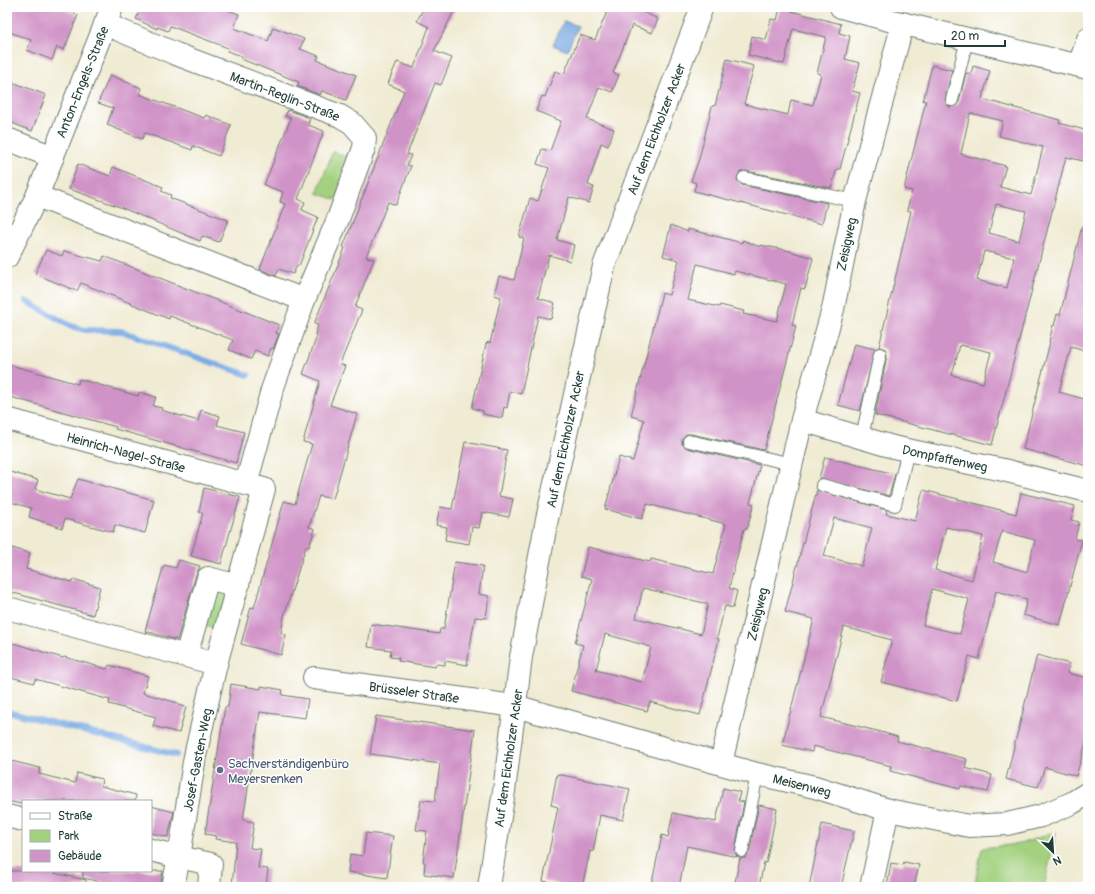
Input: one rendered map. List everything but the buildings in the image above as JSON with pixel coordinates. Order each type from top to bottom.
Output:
[{"type":"street","name":"Auf dem Eichholzer Acker","points":[[489,887],[521,657],[547,519],[604,266],[702,7]]},
{"type":"street","points":[[841,7],[903,24],[1084,66],[1088,39]]},
{"type":"street","name":"Anton-Engels-Straße","points":[[7,257],[37,196],[108,16]]},
{"type":"street","name":"Martin-Reglin-Straße","points":[[108,16],[176,54],[340,116],[352,123],[365,138],[362,156],[338,219],[304,300],[272,389],[246,484]]},
{"type":"street","name":"Zeisigweg","points":[[722,763],[802,420],[833,309],[855,201],[903,24]]},
{"type":"street","points":[[7,139],[53,157]]},
{"type":"street","points":[[37,196],[304,300]]},
{"type":"street","name":"Heinrich-Nagel-Straße","points":[[7,420],[264,489],[216,664]]},
{"type":"street","name":"Dompfaffenweg","points":[[802,420],[908,450],[1003,470],[1088,491]]},
{"type":"street","points":[[186,656],[208,578],[238,586]]},
{"type":"street","points":[[7,608],[216,664]]},
{"type":"street","name":"Josef-Gasten-Weg","points":[[173,887],[180,857],[195,756],[216,664]]},
{"type":"street","name":"Brüsseler Straße","points":[[314,678],[515,706]]},
{"type":"street","name":"Meisenweg","points":[[515,706],[757,774],[815,787],[888,810],[969,826],[1007,824],[1041,816],[1058,810],[1088,793]]},
{"type":"street","points":[[872,887],[888,810]]},
{"type":"street","points":[[7,816],[22,820]]},
{"type":"street","points":[[152,850],[211,864],[209,887]]},
{"type":"lane","points":[[952,100],[967,39]]},
{"type":"lane","points":[[744,178],[855,201]]},
{"type":"lane","points":[[862,437],[880,354]]},
{"type":"lane","points":[[690,442],[792,464]]},
{"type":"lane","points":[[822,485],[895,505],[908,450]]},
{"type":"lane","points":[[742,851],[757,774]]},
{"type":"green space","points":[[333,151],[352,159],[337,200],[317,193]]},
{"type":"green space","points":[[211,584],[229,589],[218,629],[201,624]]},
{"type":"green space","points":[[1056,832],[1044,887],[974,887],[982,848],[1020,844]]},
{"type":"water","points":[[564,21],[578,26],[567,51],[553,45]]},
{"type":"waterway","points":[[26,301],[71,326],[85,330],[121,331],[248,375]]},
{"type":"waterway","points":[[7,711],[176,755]]},
{"type":"place","name":"Sachverständigenbüro Meyersrenken","points":[[220,770]]}]
